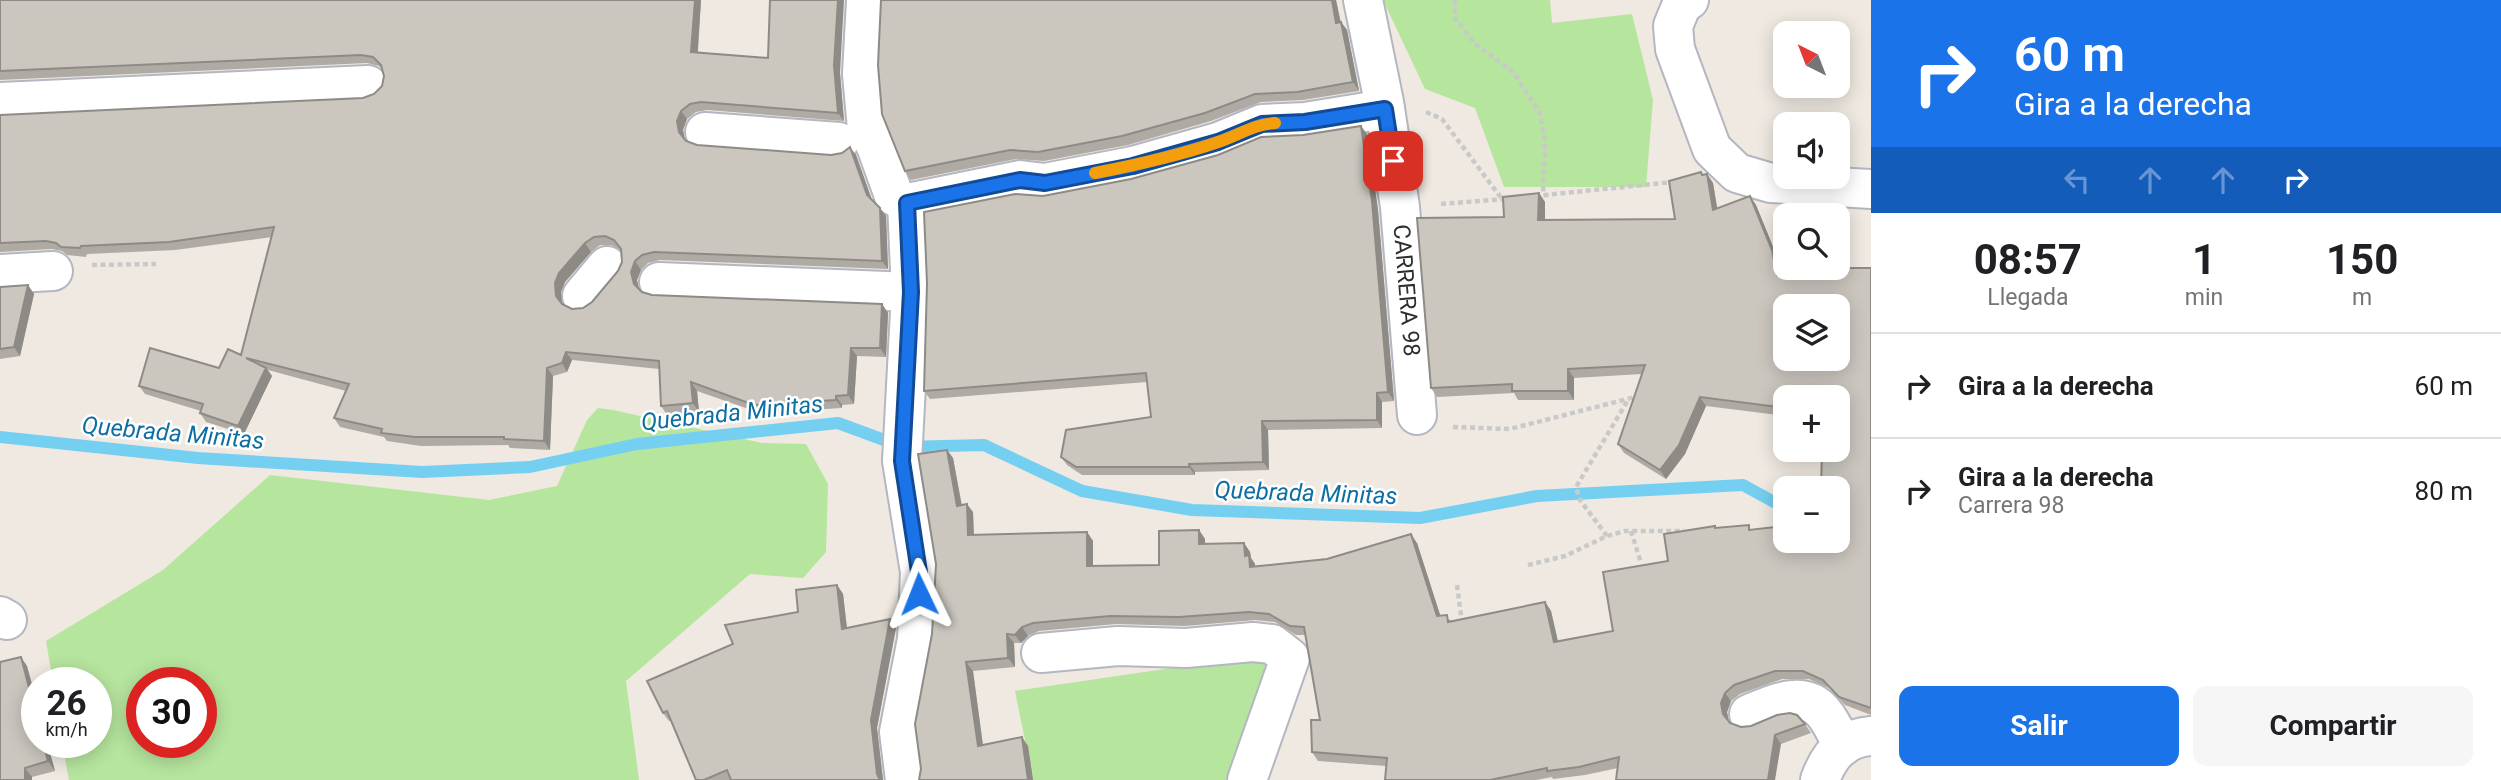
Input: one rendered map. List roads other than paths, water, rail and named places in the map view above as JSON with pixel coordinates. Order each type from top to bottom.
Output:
[{"type":"street","points":[[866,0],[862,74],[867,129],[894,196],[907,203],[1020,180],[1045,183],[1133,166],[1218,142],[1262,124],[1305,122],[1385,106]]},
{"type":"street","name":"CARRERA 98","points":[[1363,0],[1385,106],[1397,188],[1409,298],[1417,415]]},
{"type":"street","points":[[1689,0],[1682,4],[1673,26],[1675,49],[1712,149],[1737,173],[1772,183],[1871,189]]},
{"type":"street","points":[[0,102],[368,85]]},
{"type":"street","points":[[705,132],[839,142]]},
{"type":"street","points":[[905,780],[899,732],[917,639],[919,572],[902,461],[911,292],[907,203]]},
{"type":"street","points":[[582,296],[607,266]]},
{"type":"street","points":[[0,274],[53,271]]},
{"type":"street","points":[[659,282],[911,292]]},
{"type":"street","points":[[1041,653],[1118,646],[1186,648],[1253,642],[1272,644],[1290,658],[1247,780]]},
{"type":"street","points":[[1749,714],[1783,701],[1799,699],[1822,710],[1857,741],[1833,753],[1820,780]]},
{"type":"waterway","name":"Quebrada Minitas","points":[[0,437],[198,458],[422,472],[530,467],[637,444],[838,423],[903,447],[984,445],[1082,491],[1192,510],[1420,518],[1537,496],[1743,485],[1773,501]]}]
